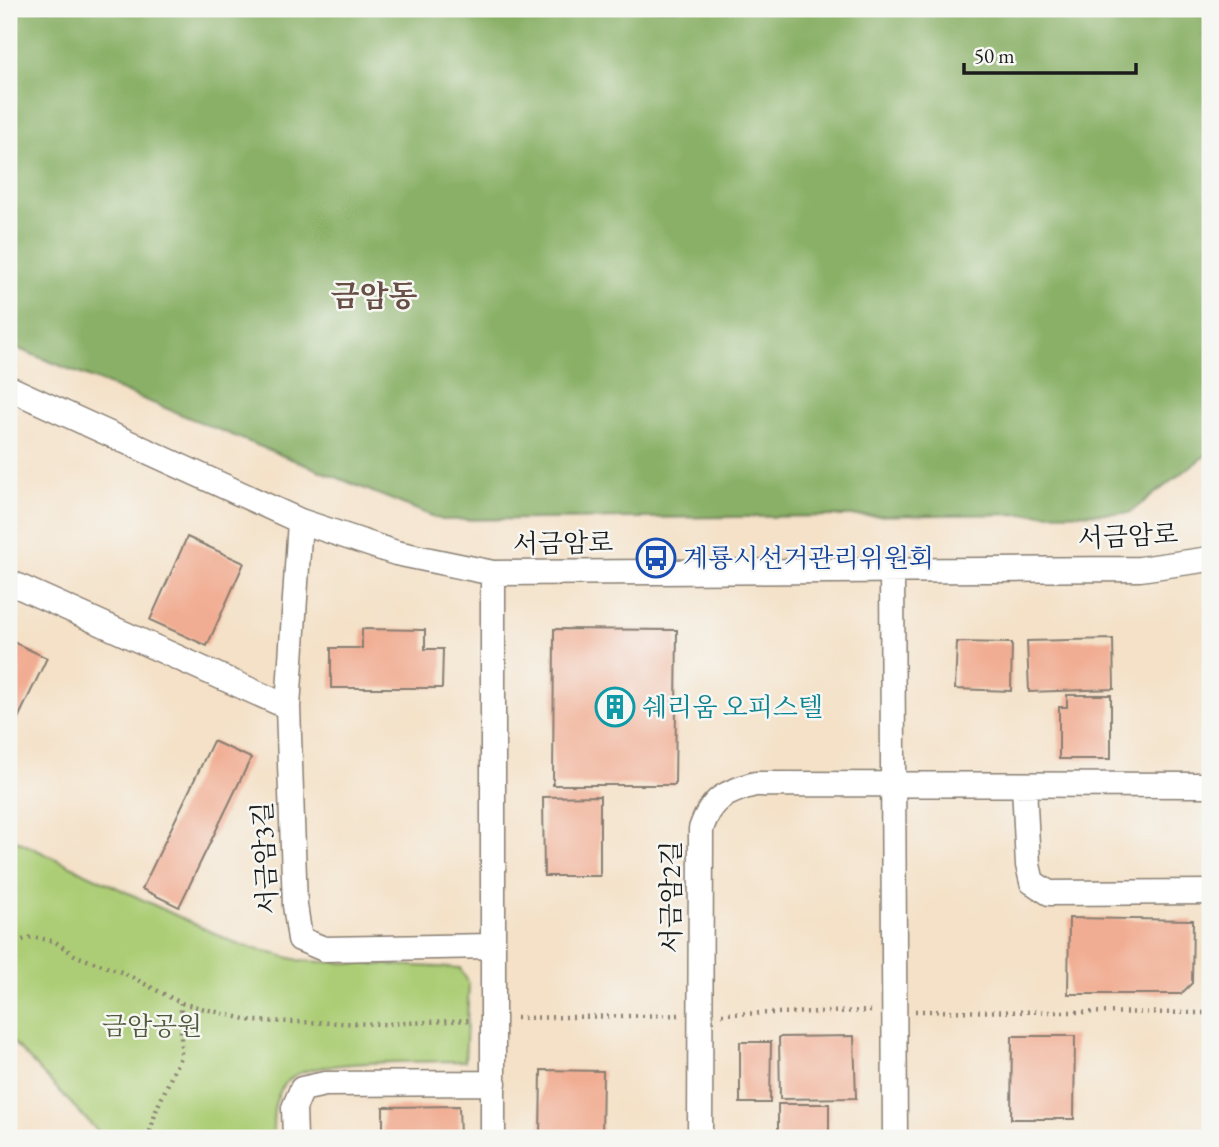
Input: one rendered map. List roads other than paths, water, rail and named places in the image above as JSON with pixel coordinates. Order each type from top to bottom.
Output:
[{"type":"street","name":"서금암로","points":[[9,388],[300,521],[396,553],[493,573],[1140,569],[1210,559]]},
{"type":"street","points":[[9,582],[288,707],[300,521]]},
{"type":"street","points":[[892,569],[895,1138]]},
{"type":"street","points":[[493,573],[493,1138]]},
{"type":"street","name":"서금암3길","points":[[288,707],[295,905],[300,939],[324,949],[492,946]]},
{"type":"street","name":"서금암2길","points":[[700,1138],[701,829],[708,808],[731,791],[755,784],[1210,785]]},
{"type":"street","points":[[1024,785],[1028,865],[1032,881],[1049,893],[1210,892]]},
{"type":"street","points":[[295,1138],[294,1108],[302,1089],[325,1083],[494,1083]]},
{"type":"waterway","points":[[9,1134],[12,1138]]},
{"type":"place","name":"계룡시선거관리위원회","points":[[656,558]]},
{"type":"place","name":"쉐리움 오피스텔","points":[[615,707]]},
{"type":"district","name":"금암동","points":[[374,296]]},
{"type":"park label","name":"금암공원","points":[[152,1026]]}]
